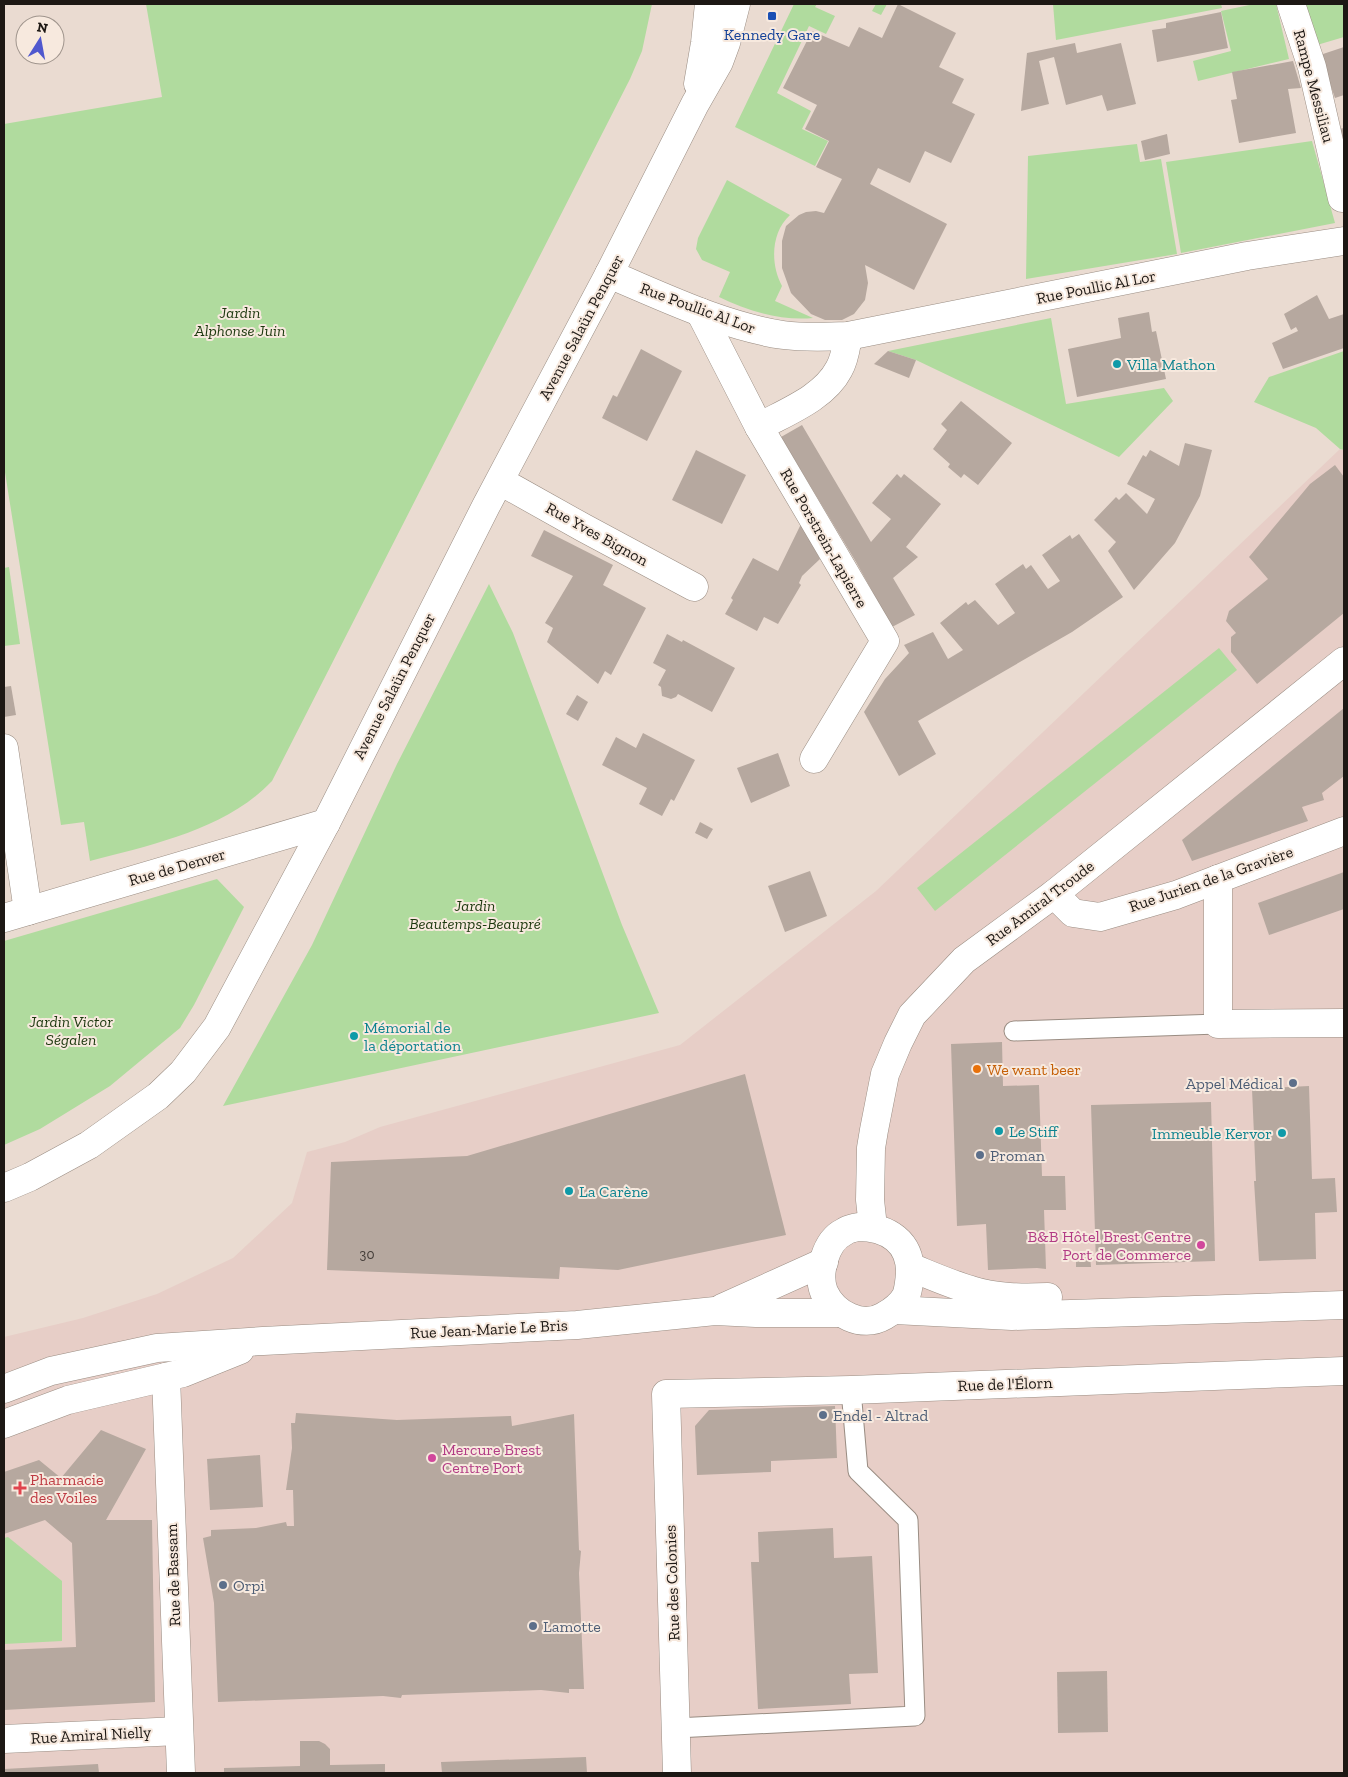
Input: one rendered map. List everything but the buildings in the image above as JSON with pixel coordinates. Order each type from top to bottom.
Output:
[{"type":"street","name":"Avenue Salaün Penquer","points":[[695,104],[709,4]]},
{"type":"street","name":"Avenue Salaün Penquer","points":[[4,1188],[30,1177],[89,1145],[158,1096],[183,1072],[217,1027],[326,823],[473,532],[609,274],[695,104],[719,62],[736,4]]},
{"type":"street","name":"Rampe Messiliau","points":[[1291,4],[1312,66],[1342,198]]},
{"type":"street","name":"Rue Poullic Al Lor","points":[[609,274],[700,312],[769,333],[819,337],[848,336],[1247,256],[1344,241]]},
{"type":"street","name":"Rue Porstrein-Lapierre","points":[[700,312],[759,427],[885,641],[814,759]]},
{"type":"street","points":[[759,427],[815,396],[833,379],[845,357],[848,336]]},
{"type":"street","name":"Rue Yves Bignon","points":[[500,481],[694,587]]},
{"type":"street","name":"Rue Amiral Troude","points":[[873,1227],[870,1200],[871,1148],[874,1130],[885,1074],[912,1015],[964,960],[1054,894],[1344,660]]},
{"type":"street","name":"Rue de Denver","points":[[4,748],[16,915],[326,823]]},
{"type":"street","name":"Rue Jurien de la Gravière","points":[[1054,894],[1073,913],[1100,917],[1176,895],[1344,831]]},
{"type":"street","points":[[1218,879],[1218,1024],[1344,1023]]},
{"type":"street","points":[[858,1227],[873,1227],[885,1231],[897,1239],[906,1250],[910,1267],[909,1288],[905,1298],[895,1310],[874,1320],[859,1320],[840,1313],[824,1293],[822,1278],[824,1262],[830,1244],[843,1232],[858,1227]]},
{"type":"street","name":"Rue Jean-Marie Le Bris","points":[[715,1311],[824,1262]]},
{"type":"street","points":[[910,1267],[971,1290],[1017,1298],[1344,1288]]},
{"type":"street","points":[[895,1310],[1012,1316],[1344,1305]]},
{"type":"street","name":"Rue Jean-Marie Le Bris","points":[[4,1389],[50,1370],[156,1348],[262,1340],[577,1325],[715,1311],[840,1313]]},
{"type":"street","name":"Rue Jean-Marie Le Bris","points":[[4,1424],[68,1400],[183,1373],[262,1340]]},
{"type":"street","name":"Rue de l'Élorn","points":[[666,1394],[851,1390],[1344,1371]]},
{"type":"street","name":"Rue de Bassam","points":[[166,1377],[181,1773]]},
{"type":"street","name":"Rue des Colonies","points":[[666,1394],[677,1773]]},
{"type":"street","name":"Rue Amiral Nielly","points":[[4,1739],[179,1731]]},
{"type":"lane","points":[[1014,1031],[1218,1024]]},
{"type":"lane","points":[[676,1728],[915,1716],[908,1520],[858,1471],[851,1390]]},
{"type":"shaded area","points":[[1340,449],[1344,450],[1344,1773],[4,1773],[4,1337],[83,1318],[157,1294],[233,1258],[292,1203],[307,1152],[345,1142],[380,1127],[680,1045],[876,891]]},
{"type":"green space","name":"Jardin Alphonse Juin","points":[[146,4],[652,4],[642,51],[630,79],[272,781],[254,798],[233,812],[211,823],[163,841],[90,861],[84,822],[61,825],[4,466],[4,124],[162,97]]},
{"type":"green space","points":[[794,4],[817,4],[815,7],[835,16],[826,34],[809,26],[777,93],[811,111],[802,129],[828,141],[815,166],[735,127]]},
{"type":"green space","points":[[876,4],[887,4],[881,15],[872,11]]},
{"type":"green space","points":[[1053,4],[1221,4],[1222,8],[1056,40]]},
{"type":"green space","points":[[1254,4],[1276,4],[1289,59],[1198,81],[1193,61],[1231,51],[1221,11]]},
{"type":"green space","points":[[1304,4],[1344,4],[1344,37],[1317,45]]},
{"type":"green space","points":[[1312,141],[1335,223],[1181,253],[1166,162]]},
{"type":"green space","points":[[1137,144],[1140,162],[1161,159],[1177,254],[1026,279],[1028,156]]},
{"type":"green space","points":[[727,180],[790,215],[779,230],[774,249],[776,268],[782,286],[775,301],[813,318],[789,318],[765,314],[741,307],[719,297],[730,272],[702,260],[696,249],[698,238]]},
{"type":"green space","points":[[1051,318],[1066,404],[1164,388],[1173,401],[1119,457],[916,360],[888,351]]},
{"type":"green space","points":[[1344,351],[1344,450],[1340,449],[1316,428],[1254,402],[1269,377]]},
{"type":"green space","points":[[9,567],[20,644],[4,646],[4,568]]},
{"type":"green space","name":"Jardin Beautemps-Beaupré","points":[[489,584],[513,633],[622,925],[659,1013],[223,1106],[312,945],[397,764]]},
{"type":"green space","points":[[1219,648],[1237,670],[935,911],[917,888]]},
{"type":"green space","name":"Jardin Victor Ségalen","points":[[217,879],[244,907],[194,1005],[180,1028],[110,1086],[40,1129],[4,1145],[4,941]]},
{"type":"green space","points":[[8,1537],[62,1581],[62,1641],[4,1644],[4,1538]]},
{"type":"place","name":"Kennedy Gare","points":[[772,16]]},
{"type":"place","name":"Villa Mathon","points":[[1117,364]]},
{"type":"place","name":"Mémorial de la déportation","points":[[354,1036]]},
{"type":"place","name":"We want beer","points":[[977,1069]]},
{"type":"place","name":"Appel Médical","points":[[1293,1083]]},
{"type":"place","name":"Le Stiff","points":[[999,1131]]},
{"type":"place","name":"Immeuble Kervor","points":[[1282,1133]]},
{"type":"place","name":"Proman","points":[[980,1155]]},
{"type":"place","name":"La Carène","points":[[569,1191]]},
{"type":"place","name":"B&B Hôtel Brest Centre Port de Commerce","points":[[1201,1245]]},
{"type":"place","name":"Endel - Altrad","points":[[823,1415]]},
{"type":"place","name":"Mercure Brest Centre Port","points":[[432,1458]]},
{"type":"place","name":"Pharmacie des Voiles","points":[[20,1488]]},
{"type":"place","name":"Orpi","points":[[223,1585]]},
{"type":"place","name":"Lamotte","points":[[533,1626]]}]
